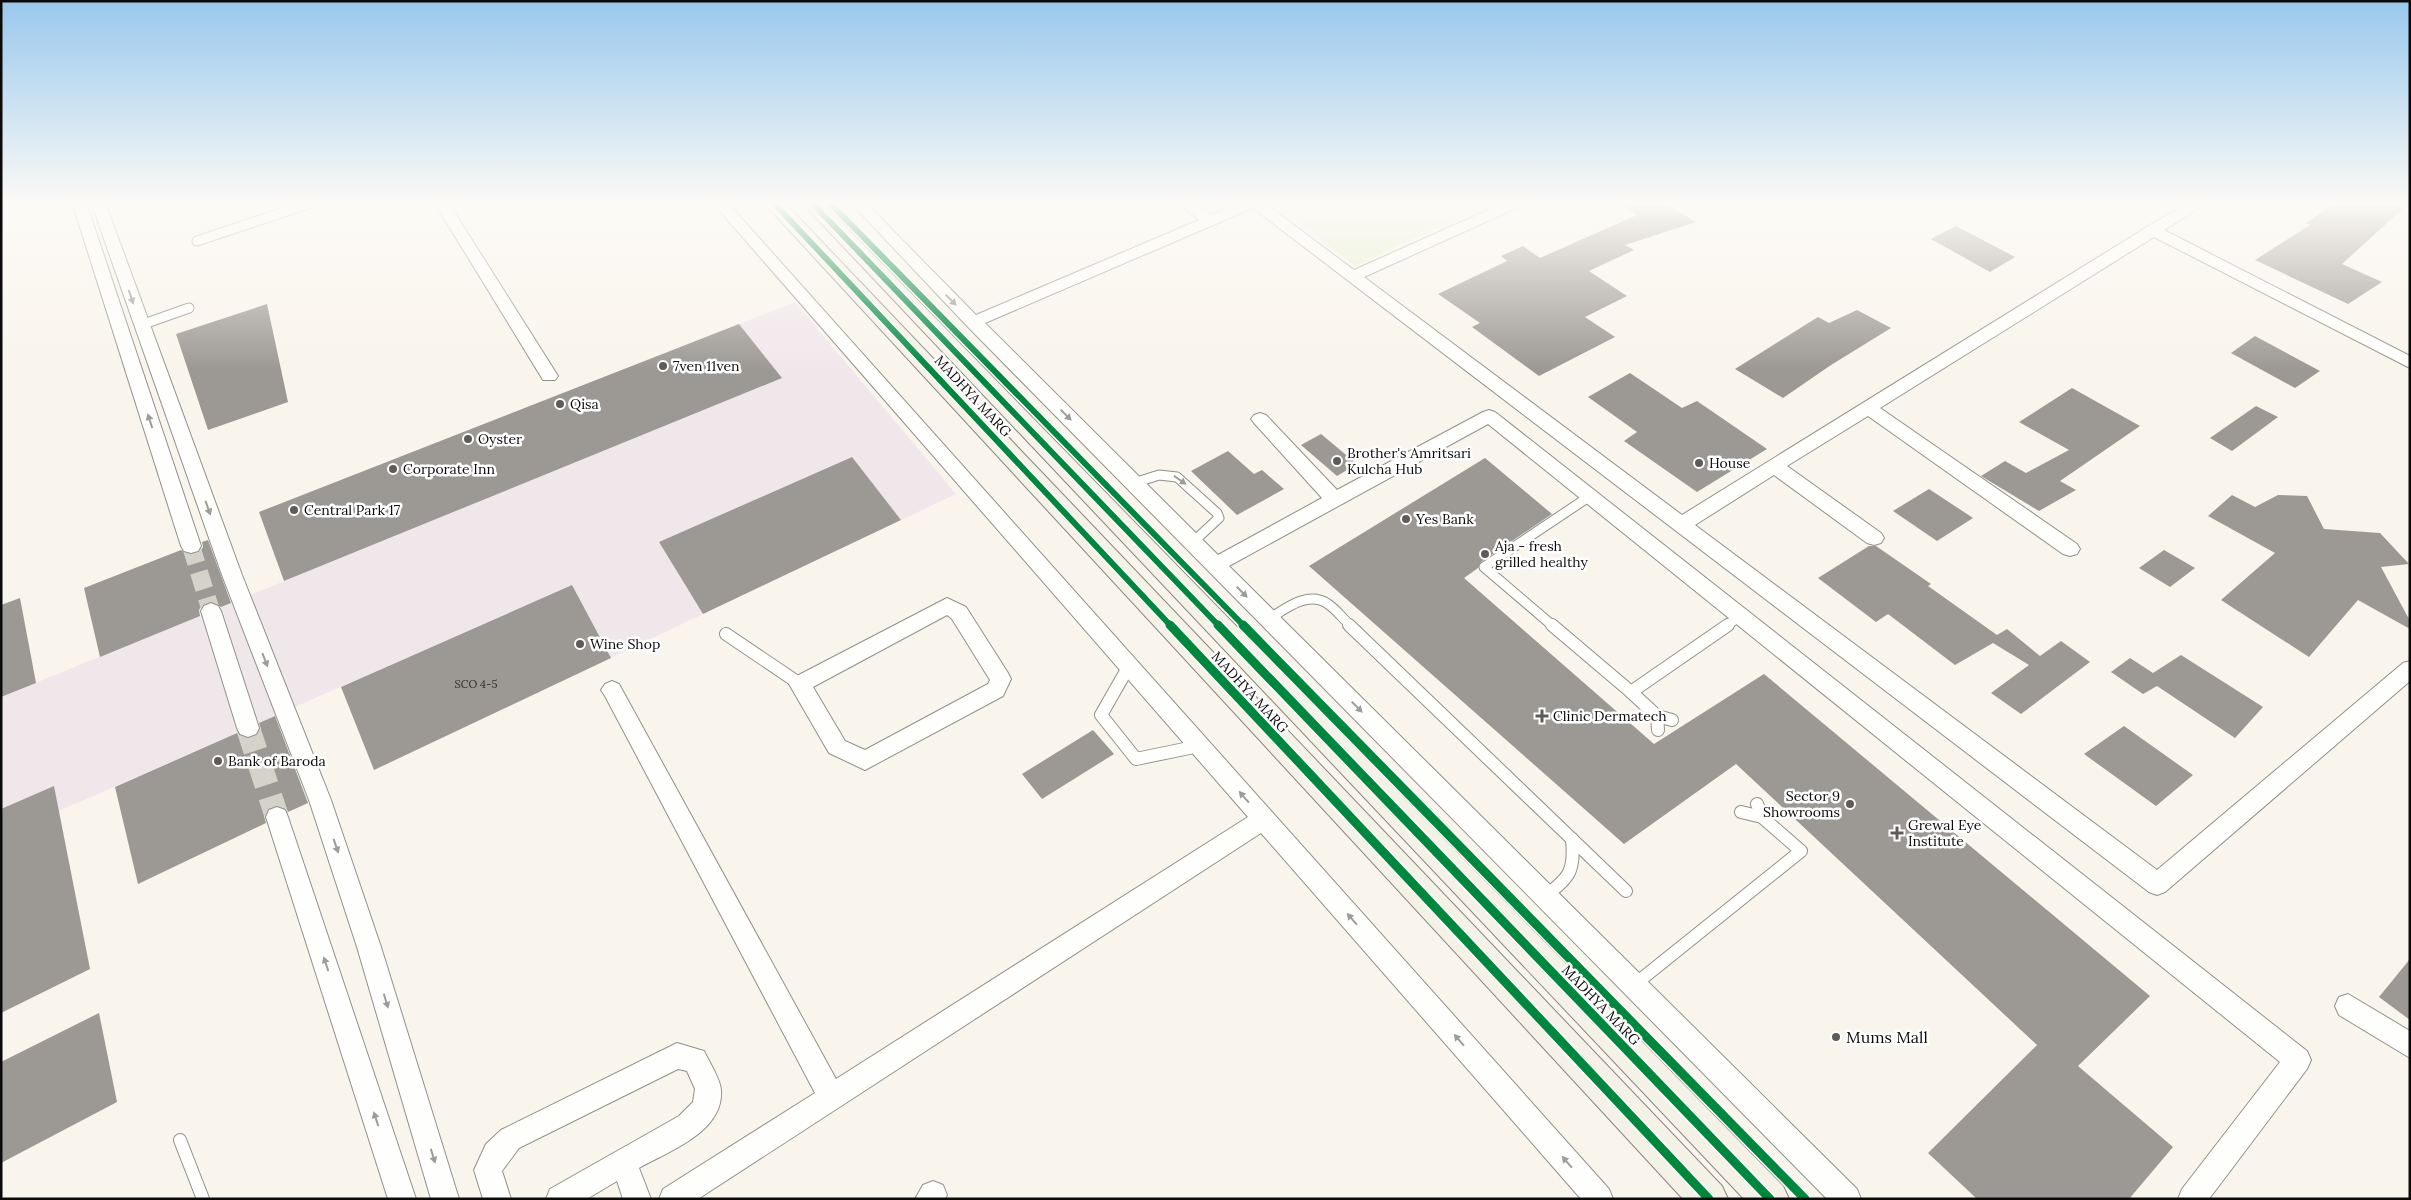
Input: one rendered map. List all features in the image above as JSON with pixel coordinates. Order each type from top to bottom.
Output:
[{"type":"main road","name":"MADHYA MARG","points":[[826,258],[1709,1199]]},
{"type":"main road","name":"MADHYA MARG","points":[[865,258],[1770,1199]]},
{"type":"street","points":[[97,258],[191,546]]},
{"type":"street","points":[[118,258],[191,462],[320,800],[369,947],[445,1199]]},
{"type":"street","points":[[476,258],[549,376]]},
{"type":"street","points":[[768,258],[1264,819],[1588,1195]]},
{"type":"street","points":[[911,258],[1847,1199]]},
{"type":"street","points":[[973,322],[1123,258]]},
{"type":"street","points":[[1329,258],[2157,884],[2410,669]]},
{"type":"street","points":[[1353,276],[1393,258]]},
{"type":"street","points":[[1681,524],[2107,258]]},
{"type":"street","points":[[2206,258],[2410,363]]},
{"type":"street","points":[[1868,408],[2070,549]]},
{"type":"street","points":[[1215,565],[1490,416],[2298,1060],[2192,1199]]},
{"type":"street","points":[[1260,419],[1335,500]]},
{"type":"street","points":[[1774,466],[1874,538]]},
{"type":"street","points":[[947,606],[959,613],[1001,679],[996,690],[865,761],[837,747],[800,684],[947,606]]},
{"type":"street","points":[[211,611],[248,728]]},
{"type":"street","points":[[612,690],[831,1097]]},
{"type":"street","points":[[277,817],[402,1199]]},
{"type":"street","points":[[673,1199],[1264,819]]},
{"type":"street","points":[[2348,1006],[2410,1046]]},
{"type":"street","points":[[497,1199],[488,1170],[496,1154],[510,1139],[677,1056],[695,1060],[708,1090],[706,1109],[688,1125],[560,1199]]},
{"type":"street","points":[[623,1162],[637,1199]]},
{"type":"lane","points":[[141,325],[189,308]]},
{"type":"lane","points":[[1134,483],[1159,475],[1177,477],[1217,513],[1219,518],[1216,523],[1193,542]]},
{"type":"lane","points":[[1590,496],[1484,566],[1657,716],[1672,720]]},
{"type":"lane","points":[[1269,619],[1306,598],[1317,598],[1327,602],[1626,891]]},
{"type":"lane","points":[[1631,692],[1740,616]]},
{"type":"lane","points":[[726,634],[800,684]]},
{"type":"lane","points":[[1129,666],[1101,715],[1136,759],[1199,746]]},
{"type":"lane","points":[[1657,716],[1658,730]]},
{"type":"lane","points":[[1757,804],[1762,817]]},
{"type":"lane","points":[[1634,985],[1801,851],[1762,817],[1741,812]]},
{"type":"lane","points":[[1545,896],[1566,881],[1571,872],[1574,860],[1572,839]]},
{"type":"lane","points":[[180,1140],[203,1199]]},
{"type":"shaded area","points":[[795,302],[956,494],[901,520],[851,457],[659,542],[703,614],[611,658],[572,585],[59,811],[54,786],[1,809],[1,697],[781,378],[739,324]]},
{"type":"green space","points":[[1345,258],[1372,258],[1355,266]]},
{"type":"building","points":[[1503,258],[1617,258],[1589,271],[1627,296],[1585,317],[1615,337],[1539,376],[1472,327],[1480,323],[1438,294],[1507,261]]},
{"type":"building","points":[[1965,258],[2013,258],[1990,272]]},
{"type":"building","points":[[2258,258],[2349,258],[2342,264],[2382,282],[2348,304],[2255,260]]},
{"type":"building","points":[[267,304],[288,402],[208,430],[176,334]]},
{"type":"building","points":[[1857,310],[1891,328],[1831,365],[1783,398],[1735,369],[1818,317],[1829,323]]},
{"type":"building","points":[[739,324],[782,378],[284,581],[259,512]]},
{"type":"building","points":[[2255,336],[2320,371],[2295,388],[2231,353]]},
{"type":"building","points":[[1630,373],[1682,408],[1697,401],[1767,449],[1697,492],[1624,441],[1637,432],[1588,397]]},
{"type":"building","points":[[2072,388],[2140,426],[2060,481],[2076,490],[2039,511],[1981,476],[2005,461],[2026,473],[2069,450],[2019,422]]},
{"type":"building","points":[[2256,406],[2278,417],[2232,451],[2210,438]]},
{"type":"building","points":[[1321,434],[1357,464],[1337,476],[1301,445]]},
{"type":"building","points":[[1228,451],[1254,474],[1262,470],[1284,489],[1237,515],[1191,471]]},
{"type":"building","points":[[852,457],[901,520],[703,614],[659,542]]},
{"type":"building","name":"Sector 9 Showrooms","points":[[1485,458],[1552,514],[1481,562],[1478,568],[1464,578],[1654,744],[1764,674],[2150,996],[2078,1066],[2173,1147],[2129,1199],[1977,1199],[1928,1153],[2037,1045],[1736,764],[1624,844],[1309,566]]},
{"type":"building","points":[[1929,489],[1973,518],[1937,541],[1893,511]]},
{"type":"building","points":[[2232,495],[2255,507],[2278,495],[2307,496],[2324,529],[2380,533],[2409,564],[2381,567],[2410,621],[2410,629],[2358,600],[2309,657],[2221,600],[2275,553],[2208,516]]},
{"type":"building","points":[[208,540],[231,603],[221,607],[210,601],[202,605],[199,610],[200,616],[100,657],[84,588],[181,550],[190,555],[199,553],[203,547],[202,542]]},
{"type":"building","points":[[1869,546],[1876,546],[1931,584],[1928,586],[1997,635],[2007,629],[2040,656],[2061,641],[2090,662],[2021,714],[1991,693],[2029,665],[1993,643],[1955,665],[1888,614],[1876,622],[1818,578]]},
{"type":"building","points":[[2164,550],[2195,568],[2170,587],[2139,568]]},
{"type":"building","points":[[572,585],[611,658],[374,770],[341,687]]},
{"type":"building","points":[[20,598],[36,683],[1,697],[1,605]]},
{"type":"building","points":[[2181,655],[2263,707],[2235,738],[2157,686],[2143,694],[2111,672],[2130,658],[2153,673]]},
{"type":"building","points":[[275,716],[308,803],[288,812],[286,808],[278,805],[268,808],[264,816],[266,823],[138,884],[115,787],[237,733],[247,739],[257,736],[261,729],[259,723]]},
{"type":"building","points":[[2124,726],[2193,775],[2156,806],[2084,754]]},
{"type":"building","points":[[1093,730],[1114,754],[1042,799],[1022,774]]},
{"type":"building","points":[[54,786],[90,969],[1,1013],[1,809]]},
{"type":"building","points":[[2410,959],[2410,1020],[2379,997]]},
{"type":"building","points":[[99,1013],[117,1102],[1,1163],[1,1062]]},
{"type":"tunnel","points":[[191,546],[211,611]]},
{"type":"tunnel","points":[[248,728],[277,817]]},
{"type":"cycle path","points":[[826,258],[1709,1199]]},
{"type":"cycle path","points":[[865,258],[1770,1199]]},
{"type":"cycle path","points":[[884,258],[1805,1199]]},
{"type":"place","name":"7ven 11ven","points":[[663,366]]},
{"type":"place","name":"Qisa","points":[[560,404]]},
{"type":"place","name":"Oyster","points":[[468,439]]},
{"type":"place","name":"Brother's Amritsari Kulcha Hub","points":[[1337,461]]},
{"type":"place","name":"House","points":[[1699,463]]},
{"type":"place","name":"Corporate Inn","points":[[393,469]]},
{"type":"place","name":"Central Park 17","points":[[294,510]]},
{"type":"place","name":"Yes Bank","points":[[1406,519]]},
{"type":"place","name":"Aja - fresh grilled healthy","points":[[1485,554]]},
{"type":"place","name":"Wine Shop","points":[[580,644]]},
{"type":"place","name":"Clinic Dermatech","points":[[1542,716]]},
{"type":"place","name":"Bank of Baroda","points":[[218,761]]},
{"type":"place","name":"Sector 9 Showrooms","points":[[1850,804]]},
{"type":"place","name":"Grewal Eye Institute","points":[[1897,833]]},
{"type":"place","name":"Mums Mall","points":[[1836,1037]]}]
